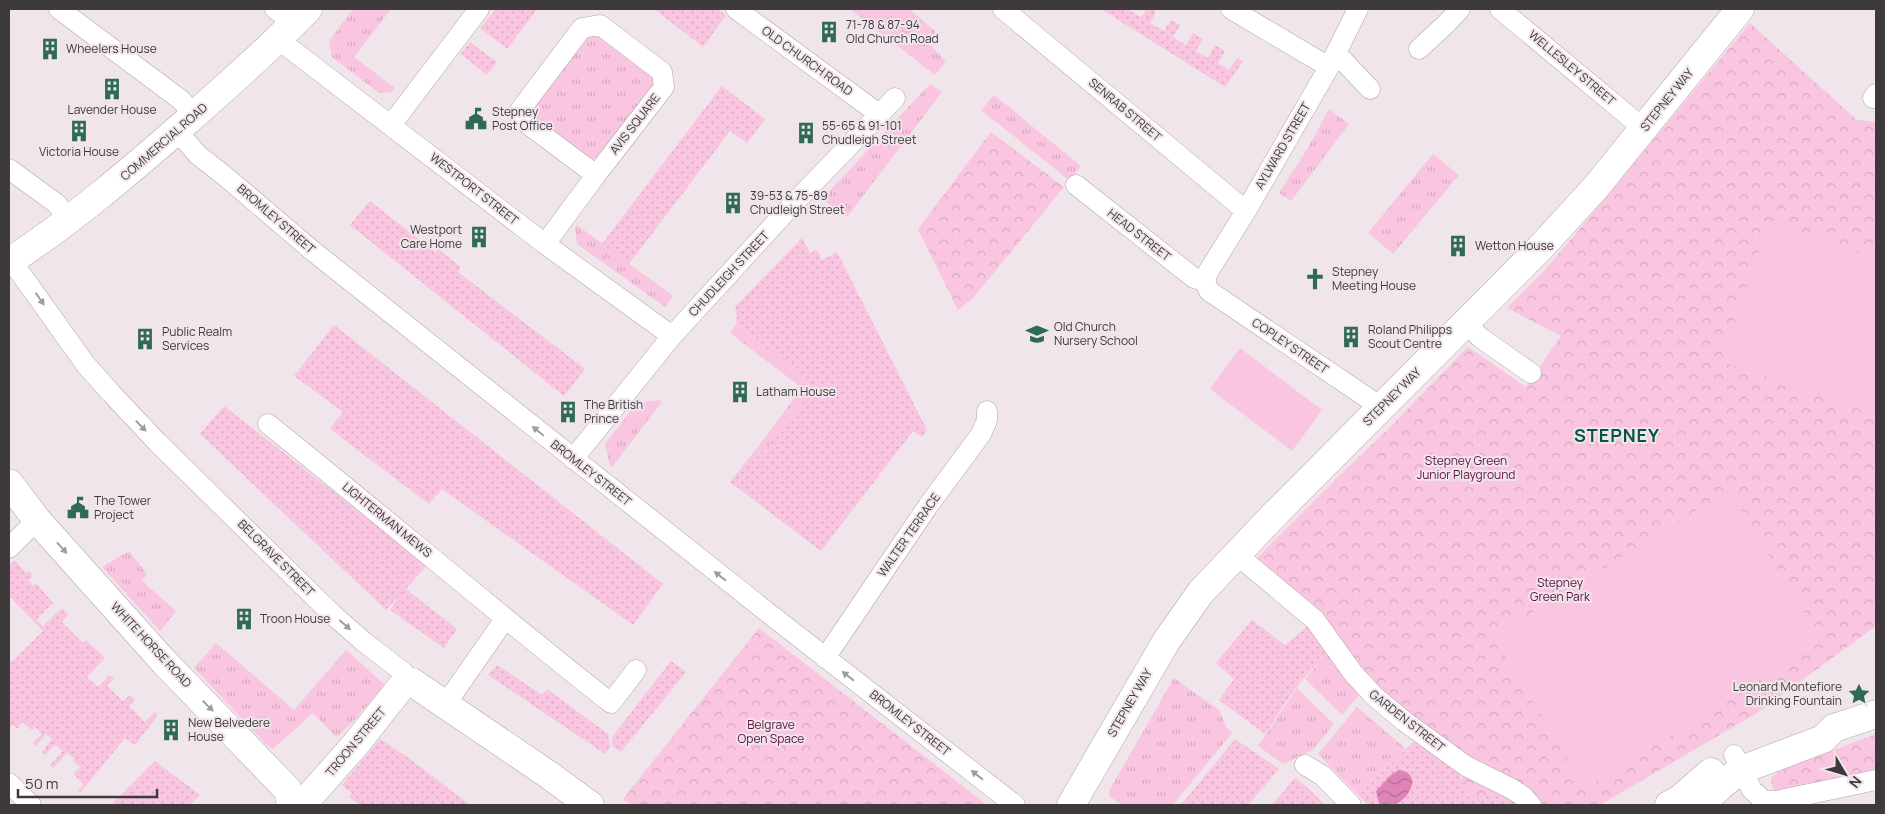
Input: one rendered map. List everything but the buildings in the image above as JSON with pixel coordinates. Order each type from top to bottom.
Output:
[{"type":"main road","name":"STEPNEY WAY","points":[[1071,805],[1174,630],[1201,592],[1280,508],[1542,246],[1596,187],[1740,9]]},
{"type":"main road","name":"COMMERCIAL ROAD","points":[[10,261],[68,221],[125,177],[185,123],[289,20]]},
{"type":"main road","name":"WHITE HORSE ROAD","points":[[9,483],[37,520],[165,663],[288,790],[291,805]]},
{"type":"main road","name":"BELGRAVE STREET","points":[[412,682],[595,805]]},
{"type":"main road","name":"TROON STREET","points":[[302,805],[356,745],[401,687],[406,683],[412,682]]},
{"type":"main road","points":[[1669,805],[1680,799],[1716,766],[1738,763],[1823,739],[1834,728],[1876,714]]},
{"type":"main road","points":[[1700,805],[1738,763]]},
{"type":"street","name":"BROMLEY STREET","points":[[59,9],[181,100],[185,123],[198,155],[314,252],[825,658],[1015,805]]},
{"type":"street","points":[[392,125],[480,9]]},
{"type":"street","name":"OLD CHURCH ROAD","points":[[736,9],[879,114]]},
{"type":"street","name":"SENRAB STREET","points":[[1003,9],[1246,210]]},
{"type":"street","points":[[1230,9],[1333,60],[1370,90]]},
{"type":"street","name":"AYLWARD STREET","points":[[1205,281],[1208,272],[1333,60],[1358,9]]},
{"type":"street","points":[[1419,49],[1460,9]]},
{"type":"street","name":"WELLESLEY STREET","points":[[1500,9],[1644,129]]},
{"type":"street","name":"WESTPORT STREET","points":[[289,20],[392,125],[545,244],[672,336]]},
{"type":"street","name":"AVIS SQUARE","points":[[545,244],[664,87],[662,72],[600,25],[582,28],[520,110],[522,119],[596,175]]},
{"type":"street","name":"CHUDLEIGH STREET","points":[[573,459],[672,336],[894,98]]},
{"type":"street","points":[[9,169],[57,204],[68,221]]},
{"type":"street","name":"HEAD STREET","points":[[1076,185],[1194,278],[1205,281]]},
{"type":"street","name":"BELGRAVE STREET","points":[[10,261],[86,365],[110,394],[332,614],[403,672],[412,682]]},
{"type":"street","name":"COPLEY STREET","points":[[1205,281],[1210,291],[1372,401],[1380,409]]},
{"type":"street","points":[[1465,323],[1480,338],[1531,373]]},
{"type":"street","name":"WALTER TERRACE","points":[[825,658],[928,506],[981,434],[987,420],[987,411]]},
{"type":"street","name":"LIGHTERMAN MEWS","points":[[268,424],[435,558],[505,619],[611,703],[636,670]]},
{"type":"street","points":[[9,548],[37,520]]},
{"type":"street","name":"GARDEN STREET","points":[[1236,554],[1314,620],[1364,687],[1396,715],[1466,766],[1512,789],[1524,797],[1531,805]]},
{"type":"street","points":[[445,705],[505,619]]},
{"type":"street","points":[[1738,763],[1752,790],[1766,802],[1876,780]]},
{"type":"street","points":[[1305,765],[1323,776],[1352,805]]},
{"type":"street","points":[[9,783],[31,805]]},
{"type":"green space","points":[[353,9],[391,9],[354,57],[395,88],[392,92],[379,93],[332,57],[329,41]]},
{"type":"green space","points":[[496,9],[537,9],[507,49],[480,28]]},
{"type":"green space","points":[[654,9],[717,9],[726,15],[703,47]]},
{"type":"green space","points":[[850,9],[909,9],[936,32],[928,43],[946,61],[935,75]]},
{"type":"green space","points":[[1101,9],[1129,9],[1141,17],[1147,9],[1152,9],[1156,12],[1150,23],[1164,31],[1171,20],[1180,25],[1173,37],[1186,45],[1193,33],[1203,39],[1196,51],[1208,58],[1215,45],[1225,51],[1218,63],[1229,70],[1237,58],[1243,61],[1225,87]]},
{"type":"green space","name":"Stepney Green Park","points":[[1750,23],[1857,120],[1876,122],[1876,626],[1757,713],[1600,805],[1517,805],[1498,795],[1473,798],[1467,793],[1461,776],[1358,694],[1328,658],[1308,626],[1242,573],[1468,347],[1526,387],[1561,336],[1507,308],[1542,273],[1573,237]]},
{"type":"green space","points":[[599,36],[652,75],[655,83],[598,158],[588,159],[533,117],[531,112],[584,38]]},
{"type":"green space","points":[[470,42],[497,62],[487,75],[461,54]]},
{"type":"green space","points":[[930,84],[942,92],[847,217],[822,199]]},
{"type":"green space","points":[[722,86],[765,119],[747,143],[730,131],[629,264],[602,244]]},
{"type":"green space","points":[[994,95],[1081,166],[1070,181],[981,110]]},
{"type":"green space","points":[[1329,109],[1349,124],[1291,201],[1279,193],[1309,146]]},
{"type":"green space","points":[[991,132],[1064,187],[974,297],[958,310],[918,229]]},
{"type":"green space","points":[[1433,154],[1459,175],[1393,254],[1368,233]]},
{"type":"green space","points":[[370,201],[435,252],[438,249],[461,267],[458,272],[585,369],[564,396],[350,225]]},
{"type":"green space","points":[[1770,221],[1876,258],[1876,415],[1721,361]]},
{"type":"green space","points":[[577,225],[673,296],[665,307],[577,244],[575,228]]},
{"type":"green space","points":[[802,238],[810,253],[817,250],[822,260],[837,252],[927,430],[922,437],[913,431],[821,551],[730,482],[757,448],[764,453],[809,394],[808,380],[736,325],[735,307]]},
{"type":"green space","points":[[334,325],[663,584],[633,625],[442,489],[429,504],[330,429],[343,412],[294,376]]},
{"type":"green space","points":[[736,325],[808,380],[809,394],[764,453],[757,448],[802,388],[730,333]]},
{"type":"green space","points":[[1240,348],[1322,410],[1292,451],[1210,389]]},
{"type":"green space","points":[[660,400],[662,402],[612,467],[610,466],[605,444],[637,403]]},
{"type":"green space","points":[[224,406],[427,565],[406,589],[457,629],[444,648],[390,610],[400,595],[386,610],[200,434]]},
{"type":"green space","points":[[1729,491],[1822,641],[1587,788],[1493,637]]},
{"type":"green space","points":[[129,551],[147,574],[142,581],[176,611],[160,631],[102,567]]},
{"type":"green space","points":[[15,560],[26,573],[29,571],[33,576],[28,580],[33,586],[36,583],[53,603],[36,620],[43,626],[62,608],[68,615],[62,622],[83,643],[86,640],[105,658],[87,677],[98,687],[110,675],[114,679],[107,686],[123,701],[130,695],[135,700],[129,706],[145,722],[155,712],[158,715],[135,745],[125,738],[80,793],[78,792],[84,784],[73,774],[80,767],[73,761],[75,759],[67,753],[53,768],[50,765],[63,751],[55,745],[45,755],[42,752],[52,739],[46,734],[36,746],[33,743],[42,734],[35,727],[32,730],[22,722],[17,729],[13,725],[9,728],[9,660],[12,662],[43,631],[9,596],[9,566]]},
{"type":"green space","points":[[1252,620],[1285,645],[1308,626],[1328,656],[1309,672],[1265,734],[1219,700],[1234,679],[1216,663]]},
{"type":"green space","name":"Belgrave Open Space","points":[[759,628],[987,805],[631,805],[623,799]]},
{"type":"green space","points":[[216,643],[294,710],[346,650],[384,684],[350,725],[336,737],[313,713],[273,749],[266,744],[194,668]]},
{"type":"green space","points":[[1328,656],[1359,695],[1342,715],[1305,679]]},
{"type":"green space","points":[[671,661],[686,672],[621,752],[613,746],[612,737]]},
{"type":"green space","points":[[497,665],[542,695],[547,689],[608,734],[610,747],[605,754],[488,675]]},
{"type":"green space","points":[[1174,678],[1219,710],[1227,728],[1232,733],[1173,805],[1122,805],[1109,796],[1109,791]]},
{"type":"green space","points":[[1297,688],[1334,724],[1313,750],[1283,764],[1258,746]]},
{"type":"green space","points":[[1357,707],[1406,749],[1358,795],[1318,754]]},
{"type":"green space","points":[[1876,734],[1876,775],[1776,792],[1772,787],[1771,778],[1780,770]]},
{"type":"green space","points":[[380,739],[406,756],[470,805],[360,805],[349,797],[352,793],[342,785]]},
{"type":"green space","points":[[1235,739],[1279,769],[1248,805],[1181,805]]},
{"type":"green space","points":[[1416,740],[1457,770],[1468,795],[1480,798],[1499,795],[1517,805],[1368,805],[1358,795]]},
{"type":"green space","points":[[155,761],[200,795],[189,805],[115,805],[113,803]]},
{"type":"green space","points":[[1295,778],[1309,789],[1325,805],[1272,805]]},
{"type":"water","points":[[1399,770],[1411,776],[1412,786],[1400,802],[1394,805],[1382,805],[1379,803],[1376,791],[1391,775]]},
{"type":"place","name":"71-78 & 87-94 Old Church Road","points":[[829,32]]},
{"type":"place","name":"Wheelers House","points":[[50,49]]},
{"type":"place","name":"Lavender House","points":[[112,89]]},
{"type":"place","name":"Stepney Post Office","points":[[476,119]]},
{"type":"place","name":"Victoria House","points":[[79,131]]},
{"type":"place","name":"55-65 & 91-101 Chudleigh Street","points":[[806,133]]},
{"type":"place","name":"39-53 & 75-89 Chudleigh Street","points":[[733,203]]},
{"type":"place","name":"Westport Care Home","points":[[479,237]]},
{"type":"place","name":"Wetton House","points":[[1458,246]]},
{"type":"place","name":"Stepney Meeting House","points":[[1315,279]]},
{"type":"place","name":"Old Church Nursery School","points":[[1037,334]]},
{"type":"place","name":"Roland Philipps Scout Centre","points":[[1351,337]]},
{"type":"place","name":"Public Realm Services","points":[[145,339]]},
{"type":"place","name":"Latham House","points":[[740,392]]},
{"type":"place","name":"The British Prince","points":[[568,412]]},
{"type":"place","name":"The Tower Project","points":[[78,508]]},
{"type":"place","name":"Troon House","points":[[244,619]]},
{"type":"place","name":"Leonard Montefiore Drinking Fountain","points":[[1859,694]]},
{"type":"place","name":"New Belvedere House","points":[[171,730]]},
{"type":"district","name":"STEPNEY","points":[[1617,436]]},
{"type":"park label","name":"Stepney Green Junior Playground","points":[[1466,468]]}]
